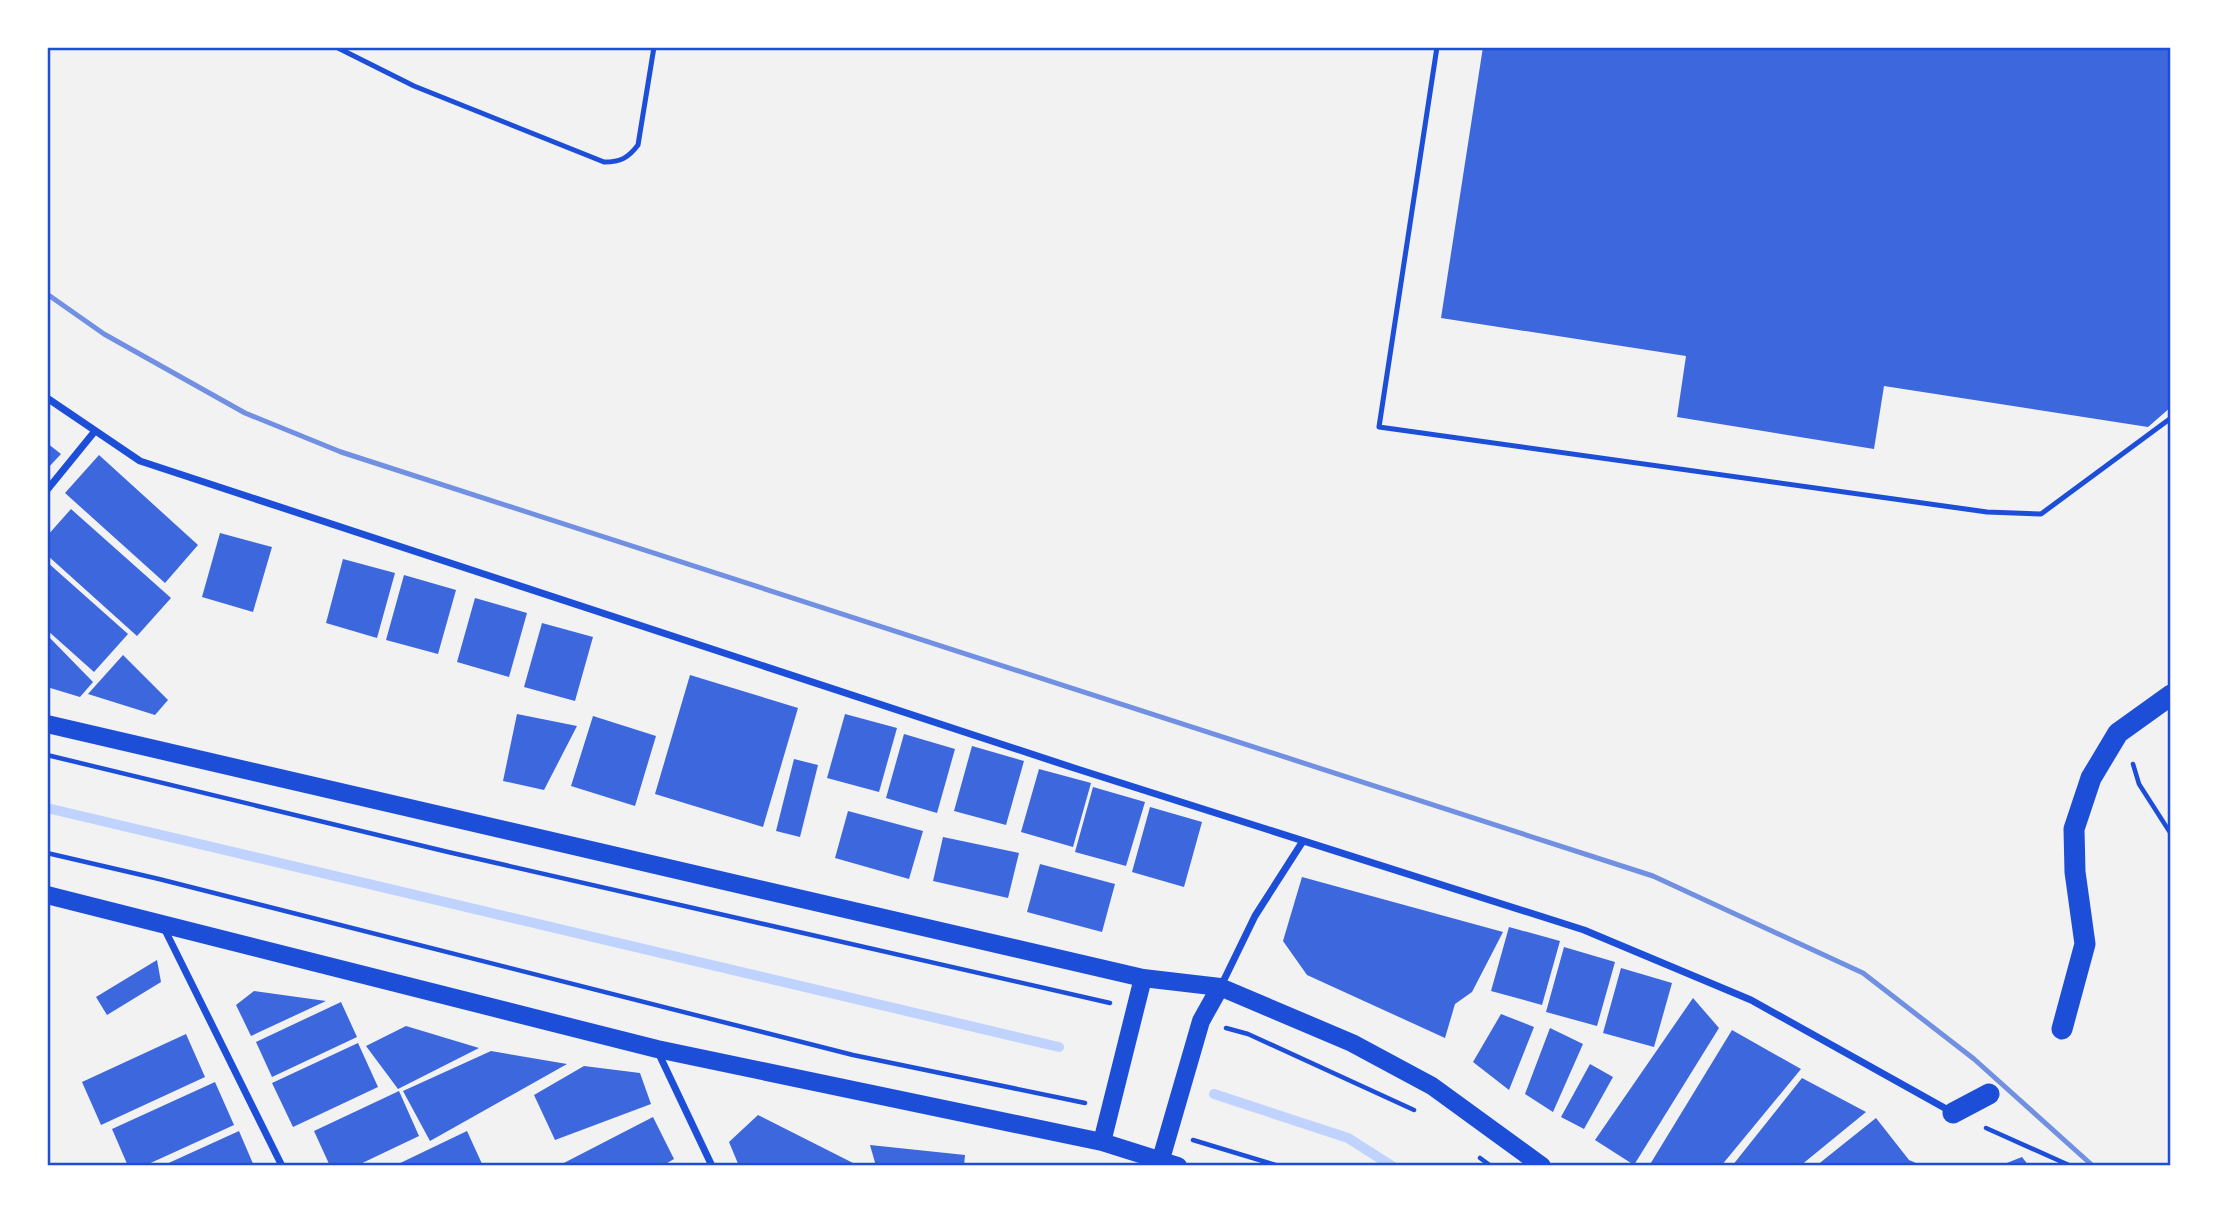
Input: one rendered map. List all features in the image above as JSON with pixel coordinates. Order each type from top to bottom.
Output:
[{"type":"highway","points":[[2062,1029],[2084,944],[2075,872],[2074,829],[2091,778],[2118,733],[2171,695]]},
{"type":"highway","points":[[1953,1113],[1989,1094]]},
{"type":"main road","points":[[47,724],[1143,978],[1220,987],[1352,1043],[1432,1086],[1542,1166]]},
{"type":"main road","points":[[47,895],[657,1049],[1102,1142],[1167,1164],[1201,1021],[1220,987]]},
{"type":"main road","points":[[1102,1142],[1143,978]]},
{"type":"street","points":[[47,398],[140,461],[1047,759],[1584,930],[1751,1000],[1953,1113]]},
{"type":"street","points":[[47,489],[95,430]]},
{"type":"street","points":[[1220,987],[1255,915],[1303,841]]},
{"type":"street","points":[[161,922],[282,1166]]},
{"type":"street","points":[[657,1049],[712,1166]]},
{"type":"lane","points":[[336,47],[414,86],[604,162],[618,162],[629,157],[638,145],[654,47]]},
{"type":"lane","points":[[1437,47],[1379,427],[1987,512],[2040,514],[2171,418]]},
{"type":"path","points":[[2118,733],[2130,755],[2139,784],[2171,834]]},
{"type":"path","points":[[47,755],[462,855],[1112,1003]]},
{"type":"path","points":[[47,853],[173,882],[853,1055],[1090,1104]]},
{"type":"path","points":[[1215,1025],[1248,1034],[1423,1114]]},
{"type":"path","points":[[1953,1113],[2071,1166]]},
{"type":"path","points":[[1186,1138],[1279,1166]]},
{"type":"path","points":[[1471,1151],[1491,1166]]},
{"type":"building","points":[[1483,47],[2171,47],[2171,407],[2148,427],[1884,386],[1874,449],[1677,417],[1686,356],[1441,318]]},
{"type":"building","points":[[47,443],[61,454],[47,469]]},
{"type":"building","points":[[99,455],[198,545],[165,583],[65,493]]},
{"type":"building","points":[[71,509],[171,598],[137,636],[47,555],[47,536]]},
{"type":"building","points":[[220,533],[272,547],[253,612],[202,597]]},
{"type":"building","points":[[343,559],[395,573],[377,638],[326,623]]},
{"type":"building","points":[[47,562],[128,634],[94,672],[47,630]]},
{"type":"building","points":[[404,575],[456,590],[438,654],[386,640]]},
{"type":"building","points":[[475,598],[527,613],[509,677],[457,662]]},
{"type":"building","points":[[542,623],[593,637],[575,701],[524,687]]},
{"type":"building","points":[[49,637],[93,682],[80,697],[47,687]]},
{"type":"building","points":[[123,655],[168,700],[155,715],[88,694]]},
{"type":"building","points":[[690,675],[798,708],[763,827],[655,794]]},
{"type":"building","points":[[517,714],[577,726],[544,790],[503,781]]},
{"type":"building","points":[[845,714],[897,728],[879,792],[827,778]]},
{"type":"building","points":[[593,716],[656,736],[635,806],[571,786]]},
{"type":"building","points":[[904,734],[955,749],[937,813],[886,798]]},
{"type":"building","points":[[972,746],[1024,761],[1006,825],[954,811]]},
{"type":"building","points":[[794,759],[818,765],[800,837],[776,831]]},
{"type":"building","points":[[1039,769],[1091,783],[1073,847],[1021,832]]},
{"type":"building","points":[[1093,787],[1145,802],[1126,866],[1075,852]]},
{"type":"building","points":[[1150,807],[1202,822],[1184,887],[1132,872]]},
{"type":"building","points":[[848,811],[923,831],[909,879],[835,858]]},
{"type":"building","points":[[943,837],[1019,853],[1008,898],[933,881]]},
{"type":"building","points":[[1040,864],[1115,884],[1102,932],[1027,912]]},
{"type":"building","points":[[1302,877],[1503,932],[1472,992],[1455,1004],[1445,1038],[1307,975],[1283,941]]},
{"type":"building","points":[[1509,927],[1560,941],[1542,1005],[1491,991]]},
{"type":"building","points":[[1564,947],[1615,962],[1597,1026],[1546,1012]]},
{"type":"building","points":[[157,960],[161,982],[107,1015],[96,997]]},
{"type":"building","points":[[1621,968],[1672,983],[1654,1047],[1603,1033]]},
{"type":"building","points":[[254,991],[326,1001],[251,1036],[236,1005]]},
{"type":"building","points":[[1693,998],[1719,1028],[1634,1165],[1595,1140]]},
{"type":"building","points":[[341,1002],[357,1037],[272,1077],[256,1042]]},
{"type":"building","points":[[1501,1014],[1534,1027],[1509,1090],[1473,1062]]},
{"type":"building","points":[[406,1026],[479,1048],[398,1089],[366,1046]]},
{"type":"building","points":[[1550,1028],[1583,1044],[1553,1112],[1525,1094]]},
{"type":"building","points":[[1732,1030],[1801,1069],[1721,1166],[1649,1166]]},
{"type":"building","points":[[186,1034],[205,1077],[101,1125],[82,1082]]},
{"type":"building","points":[[358,1043],[378,1087],[293,1127],[272,1083]]},
{"type":"building","points":[[491,1051],[567,1064],[430,1141],[403,1091]]},
{"type":"building","points":[[1590,1064],[1613,1077],[1584,1129],[1561,1117]]},
{"type":"building","points":[[584,1066],[640,1073],[651,1104],[555,1140],[534,1095]]},
{"type":"building","points":[[1802,1078],[1866,1112],[1800,1166],[1732,1166]]},
{"type":"building","points":[[215,1082],[234,1125],[144,1166],[128,1166],[112,1129]]},
{"type":"building","points":[[399,1091],[419,1136],[356,1166],[330,1166],[314,1131]]},
{"type":"building","points":[[758,1115],[859,1166],[739,1166],[729,1142]]},
{"type":"building","points":[[653,1117],[674,1159],[662,1166],[558,1166]]},
{"type":"building","points":[[1876,1118],[1909,1160],[1923,1166],[1816,1166]]},
{"type":"building","points":[[239,1131],[254,1166],[162,1166]]},
{"type":"building","points":[[467,1131],[483,1166],[394,1166]]},
{"type":"building","points":[[870,1145],[965,1155],[964,1166],[876,1166]]},
{"type":"building","points":[[2022,1157],[2029,1166],[1999,1166]]},
{"type":"waterway","points":[[47,808],[1059,1047]]},
{"type":"waterway","points":[[1214,1094],[1348,1138],[1392,1166]]},
{"type":"railway","points":[[47,294],[104,334],[245,413],[341,452],[1653,876],[1863,973],[1974,1059],[2093,1166]]}]
